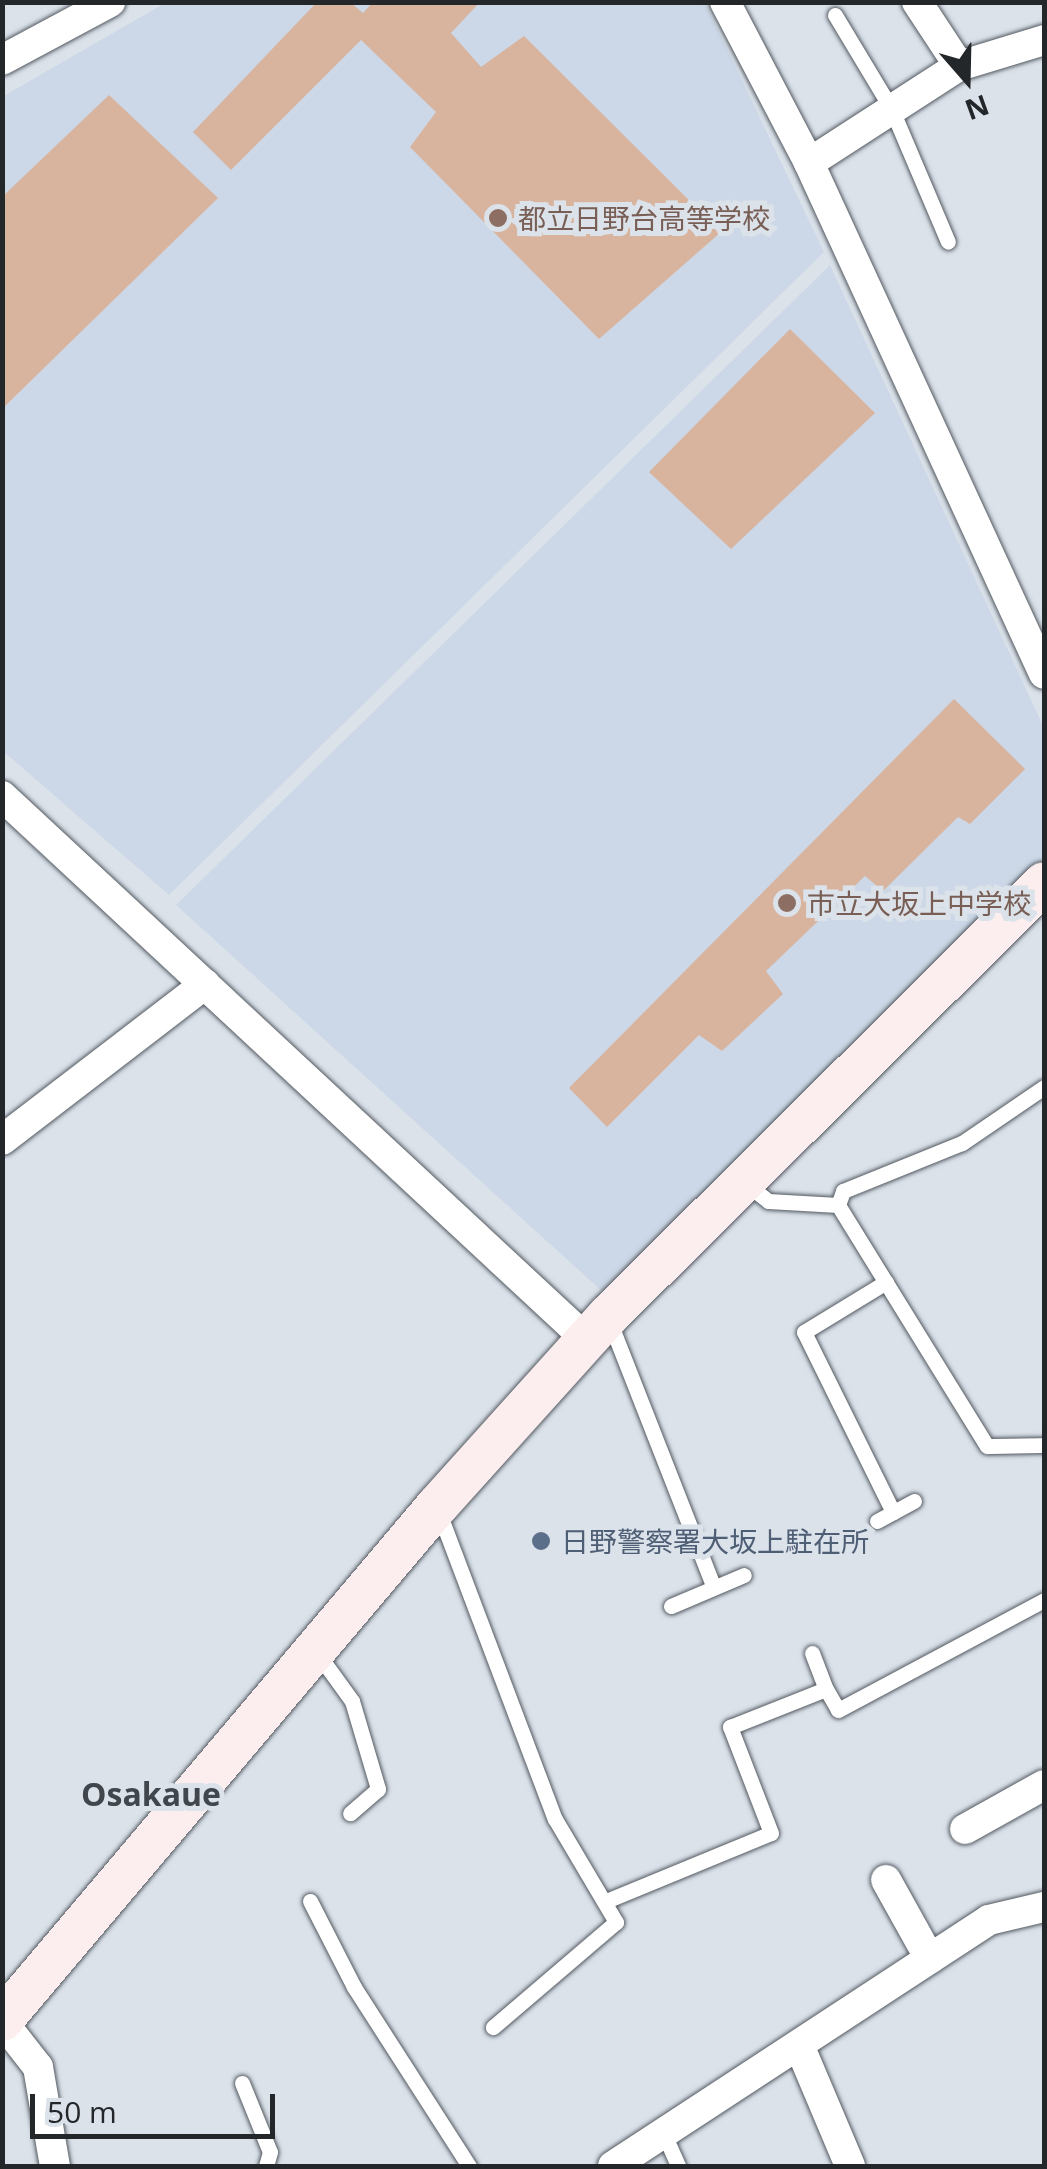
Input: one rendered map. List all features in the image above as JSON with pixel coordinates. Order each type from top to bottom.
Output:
[{"type":"street","points":[[2,60],[110,2]]},
{"type":"street","points":[[725,2],[809,163],[1044,674]]},
{"type":"street","points":[[916,2],[960,66]]},
{"type":"street","points":[[809,163],[960,66],[1044,40]]},
{"type":"street","points":[[2,796],[205,984],[598,1328]]},
{"type":"street","points":[[55,2166],[38,2067],[2,2021],[437,1506],[598,1328],[741,1179],[1044,883]]},
{"type":"street","points":[[2,1140],[205,984]]},
{"type":"street","points":[[966,1829],[1044,1785]]},
{"type":"street","points":[[886,1880],[930,1959]]},
{"type":"street","points":[[613,2166],[989,1920],[1044,1907]]},
{"type":"street","points":[[800,2045],[850,2166]]},
{"type":"lane","points":[[836,16],[892,110],[948,242]]},
{"type":"lane","points":[[838,1205],[843,1191],[962,1143],[1044,1087]]},
{"type":"lane","points":[[741,1179],[768,1200],[838,1205]]},
{"type":"lane","points":[[838,1205],[986,1446],[1044,1445]]},
{"type":"lane","points":[[886,1282],[804,1332],[893,1512]]},
{"type":"lane","points":[[598,1328],[712,1586]]},
{"type":"lane","points":[[877,1521],[914,1501]]},
{"type":"lane","points":[[437,1506],[555,1819],[616,1922],[493,2027]]},
{"type":"lane","points":[[671,1606],[744,1575]]},
{"type":"lane","points":[[812,1653],[838,1710],[1044,1600]]},
{"type":"lane","points":[[317,1652],[352,1701],[378,1789],[350,1812]]},
{"type":"lane","points":[[606,1901],[771,1833],[730,1727],[826,1689]]},
{"type":"lane","points":[[310,1901],[354,1987],[469,2166]]},
{"type":"lane","points":[[242,2082],[270,2152],[266,2166]]},
{"type":"lane","points":[[664,2134],[678,2166]]},
{"type":"shaded area","points":[[165,3],[705,3],[824,252],[169,895],[3,751],[2,97]]},
{"type":"shaded area","points":[[830,265],[1044,728],[1044,864],[603,1292],[176,905]]},
{"type":"building","points":[[317,2],[350,2],[363,13],[373,2],[480,2],[451,33],[481,67],[524,36],[721,232],[599,339],[410,147],[436,112],[361,40],[231,170],[193,132]]},
{"type":"building","points":[[109,95],[218,198],[2,409],[2,197]]},
{"type":"building","points":[[790,329],[875,413],[731,549],[649,472]]},
{"type":"building","points":[[954,699],[1025,769],[970,824],[958,817],[883,891],[865,876],[766,971],[783,994],[722,1051],[699,1035],[607,1127],[569,1088]]},
{"type":"place","name":"都立日野台高等学校","points":[[498,218]]},
{"type":"place","name":"市立大坂上中学校","points":[[787,903]]},
{"type":"place","name":"日野警察署大坂上駐在所","points":[[541,1541]]},
{"type":"district","name":"Osakaue","points":[[151,1794]]}]
